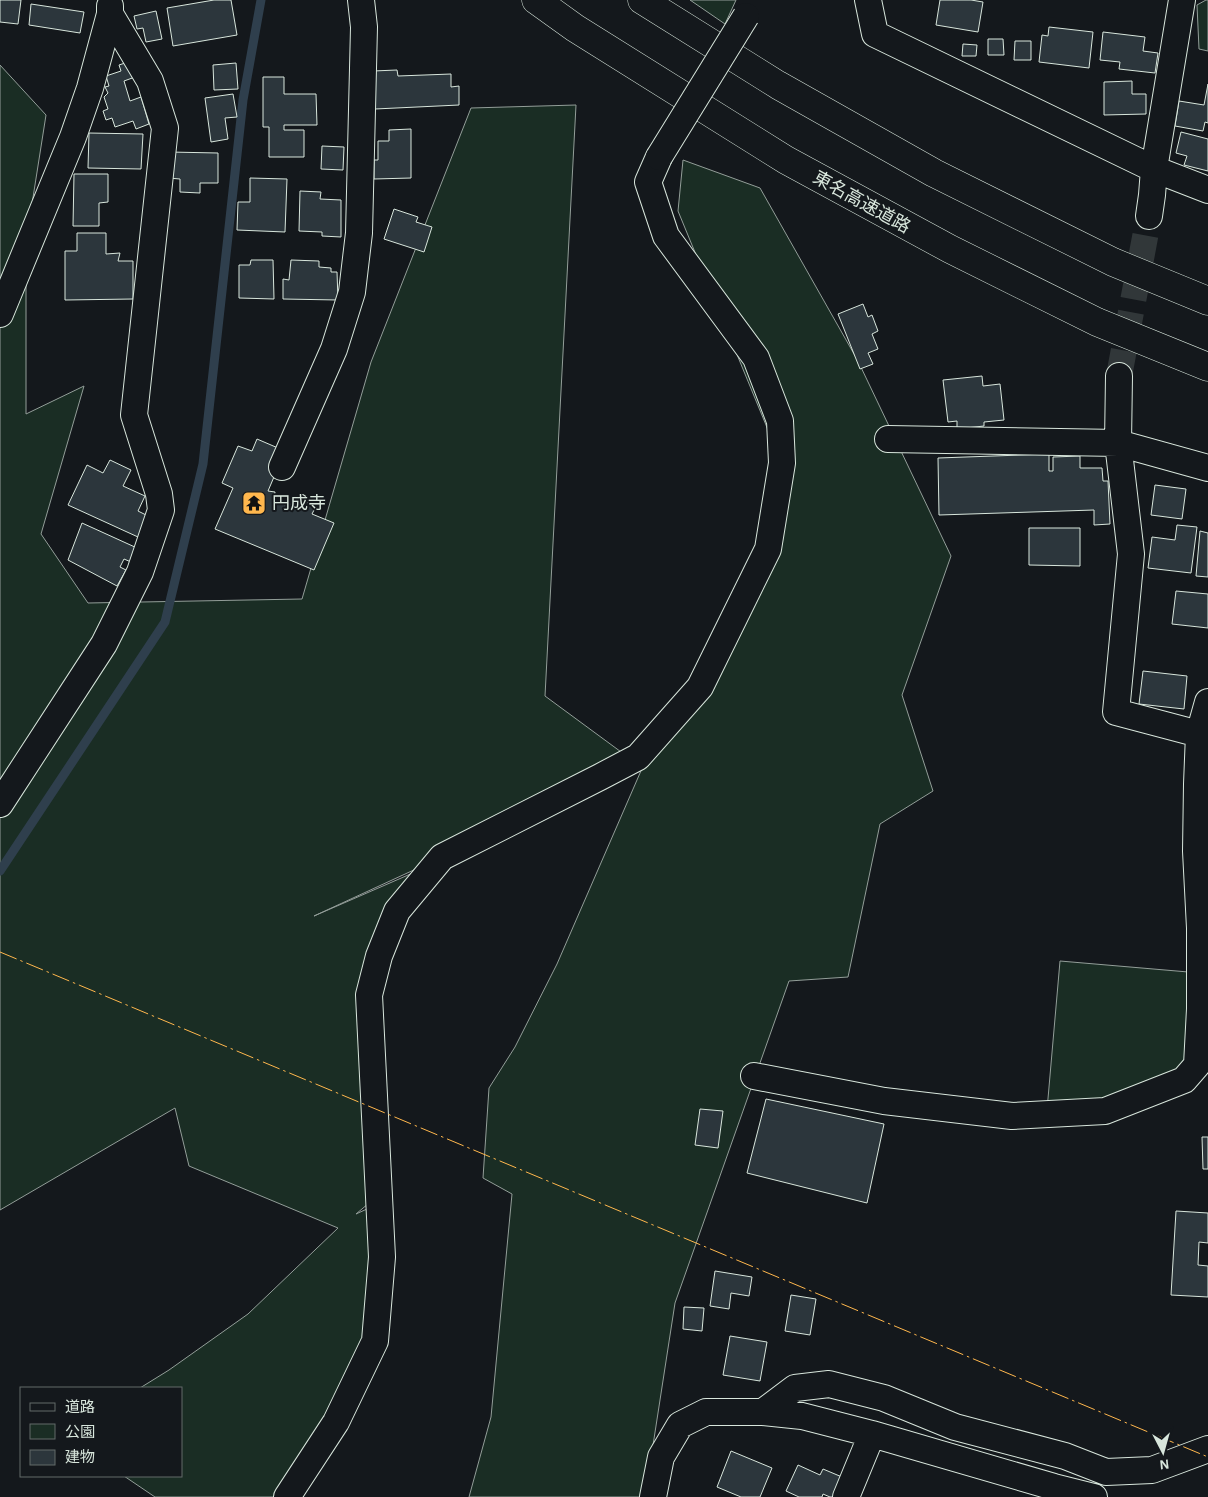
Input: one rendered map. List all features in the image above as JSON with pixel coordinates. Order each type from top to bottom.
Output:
[{"type":"highway","name":"東名高速道路","points":[[536,0],[575,28],[786,160],[950,249],[1097,322],[1208,367]]},
{"type":"highway","points":[[642,0],[778,85],[934,173],[1113,262],[1208,301]]},
{"type":"street","points":[[282,467],[334,349],[352,292],[359,234],[364,27],[361,0]]},
{"type":"street","points":[[868,0],[875,34],[1154,169],[1208,190]]},
{"type":"street","points":[[1149,216],[1154,169],[1179,0]]},
{"type":"street","points":[[0,314],[73,137],[90,88],[110,7]]},
{"type":"street","points":[[0,804],[104,644],[140,572],[161,510],[159,494],[134,415],[164,128],[150,81],[110,7]]},
{"type":"street","points":[[287,1497],[336,1422],[375,1341],[382,1257],[369,995],[379,956],[397,911],[442,857],[600,778],[638,756],[700,686],[768,549],[782,464],[780,421],[756,358],[666,236],[648,182],[658,157],[749,8]]},
{"type":"street","points":[[1119,376],[1118,443],[1131,554],[1116,712],[1199,734]]},
{"type":"street","points":[[888,439],[1118,443],[1208,468]]},
{"type":"street","points":[[754,1076],[884,1100],[1012,1116],[1105,1111],[1184,1080],[1197,1065],[1200,1009],[1200,928],[1196,851],[1199,734],[1208,702]]},
{"type":"street","points":[[763,1412],[795,1388],[829,1384],[884,1398],[955,1426],[1065,1456],[1106,1472],[1152,1470],[1208,1449]]},
{"type":"street","points":[[653,1497],[661,1458],[680,1426],[706,1412],[763,1412],[802,1416],[872,1434],[1091,1497]]},
{"type":"street","points":[[846,1497],[872,1434]]},
{"type":"street","points":[[1054,1487],[1065,1456]]},
{"type":"green space","points":[[690,0],[736,0],[725,24]]},
{"type":"green space","points":[[1208,0],[1208,51],[1199,49],[1197,5]]},
{"type":"green space","points":[[0,65],[46,115],[26,242],[26,414],[84,386],[41,534],[88,603],[302,599],[371,362],[471,108],[576,105],[545,696],[632,760],[442,857],[314,916],[438,862],[366,992],[375,1198],[356,1214],[380,1203],[375,1341],[284,1497],[155,1497],[125,1477],[182,1477],[182,1387],[142,1387],[248,1314],[338,1228],[189,1166],[175,1108],[0,1210]]},
{"type":"green space","points":[[683,160],[760,188],[858,361],[951,556],[902,695],[933,791],[880,824],[848,977],[789,981],[675,1303],[645,1497],[469,1497],[491,1417],[512,1194],[483,1178],[489,1088],[515,1047],[557,964],[647,757],[768,549],[782,464],[678,211]]},
{"type":"green space","points":[[1060,961],[1200,973],[1192,1072],[1171,1085],[1047,1110]]},
{"type":"building","points":[[0,0],[21,0],[18,24],[0,22]]},
{"type":"building","points":[[214,0],[231,0],[237,35],[173,46],[167,8]]},
{"type":"building","points":[[940,0],[983,2],[978,32],[936,25]]},
{"type":"building","points":[[31,4],[84,12],[80,33],[29,25]]},
{"type":"building","points":[[156,11],[162,39],[146,42],[143,28],[137,29],[134,16]]},
{"type":"building","points":[[1049,27],[1093,32],[1089,68],[1039,62],[1042,35],[1048,36]]},
{"type":"building","points":[[1103,32],[1145,37],[1143,51],[1158,53],[1155,73],[1119,69],[1120,62],[1100,60]]},
{"type":"building","points":[[988,39],[1003,39],[1004,55],[988,55]]},
{"type":"building","points":[[1015,41],[1031,41],[1031,60],[1014,60]]},
{"type":"building","points":[[963,44],[977,45],[976,56],[962,56]]},
{"type":"building","points":[[131,61],[135,77],[124,81],[130,101],[141,97],[149,124],[136,129],[133,121],[115,127],[112,118],[106,120],[103,111],[108,109],[104,97],[108,93],[105,87],[109,86],[106,76],[121,71],[119,65]]},
{"type":"building","points":[[236,63],[238,89],[214,90],[213,65]]},
{"type":"building","points":[[397,70],[398,76],[451,74],[451,87],[459,86],[459,105],[375,109],[373,71]]},
{"type":"building","points":[[263,77],[284,77],[284,94],[316,94],[317,125],[284,125],[284,130],[304,130],[304,157],[269,157],[269,127],[263,127]]},
{"type":"building","points":[[1132,81],[1132,94],[1146,94],[1146,114],[1104,115],[1104,82]]},
{"type":"building","points":[[1208,84],[1208,123],[1205,122],[1203,131],[1175,126],[1179,101],[1204,105]]},
{"type":"building","points":[[233,94],[237,117],[225,118],[228,139],[211,142],[205,98]]},
{"type":"building","points":[[411,129],[411,178],[374,179],[374,160],[378,160],[378,141],[389,141],[389,130]]},
{"type":"building","points":[[1181,132],[1208,139],[1208,171],[1184,165],[1187,156],[1176,153]]},
{"type":"building","points":[[89,133],[143,134],[141,169],[88,168]]},
{"type":"building","points":[[322,146],[344,147],[343,170],[321,169]]},
{"type":"building","points":[[169,152],[218,153],[218,183],[200,183],[200,193],[180,192],[180,179],[168,178]]},
{"type":"building","points":[[74,174],[108,174],[108,202],[99,203],[99,226],[73,226]]},
{"type":"building","points":[[250,178],[287,179],[285,232],[237,230],[238,202],[250,202]]},
{"type":"building","points":[[300,191],[321,192],[320,199],[341,200],[341,237],[322,236],[322,232],[299,231]]},
{"type":"building","points":[[394,209],[418,217],[416,222],[432,227],[424,252],[384,239]]},
{"type":"building","points":[[77,233],[106,233],[106,254],[120,253],[118,261],[133,261],[133,299],[65,300],[65,251],[77,251]]},
{"type":"building","points":[[251,260],[273,260],[274,299],[239,298],[239,265],[250,265]]},
{"type":"building","points":[[291,260],[319,261],[319,267],[331,268],[331,272],[337,272],[338,300],[283,299],[283,279],[289,280]]},
{"type":"building","points":[[863,304],[868,317],[872,315],[878,331],[872,334],[878,349],[868,353],[873,364],[860,369],[838,314]]},
{"type":"building","points":[[982,376],[983,386],[1000,384],[1004,420],[984,422],[984,426],[957,429],[957,421],[948,422],[943,380]]},
{"type":"building","name":"円成寺","points":[[257,439],[285,451],[268,491],[275,492],[274,500],[290,507],[294,496],[316,506],[312,514],[334,523],[314,570],[215,529],[233,488],[222,483],[238,446],[252,451]]},
{"type":"building","points":[[1049,454],[1049,471],[1053,471],[1053,457],[1080,456],[1080,468],[1102,468],[1103,481],[1108,481],[1110,524],[1094,525],[1094,510],[939,515],[938,458]]},
{"type":"building","points":[[110,460],[131,470],[123,486],[145,496],[138,511],[148,516],[138,537],[68,505],[87,465],[103,473]]},
{"type":"building","points":[[1155,485],[1186,489],[1182,519],[1151,515]]},
{"type":"building","points":[[82,523],[137,548],[131,562],[124,559],[120,567],[126,570],[117,586],[68,560]]},
{"type":"building","points":[[1177,525],[1197,527],[1191,573],[1148,568],[1152,537],[1175,540]]},
{"type":"building","points":[[1029,528],[1080,528],[1080,566],[1029,565]]},
{"type":"building","points":[[1200,531],[1208,533],[1208,577],[1196,576]]},
{"type":"building","points":[[1176,591],[1208,594],[1208,628],[1172,624]]},
{"type":"building","points":[[1143,671],[1187,676],[1184,709],[1139,704]]},
{"type":"building","points":[[766,1099],[884,1124],[867,1203],[747,1173]]},
{"type":"building","points":[[700,1109],[723,1111],[718,1148],[695,1145]]},
{"type":"building","points":[[1202,1137],[1208,1137],[1208,1169],[1203,1169]]},
{"type":"building","points":[[1176,1211],[1208,1213],[1208,1243],[1199,1242],[1198,1265],[1208,1266],[1208,1297],[1171,1295]]},
{"type":"building","points":[[715,1271],[752,1277],[749,1296],[731,1293],[729,1309],[710,1306]]},
{"type":"building","points":[[791,1295],[816,1299],[810,1335],[785,1331]]},
{"type":"building","points":[[684,1307],[704,1308],[702,1331],[683,1329]]},
{"type":"building","points":[[730,1336],[767,1342],[760,1381],[723,1375]]},
{"type":"building","points":[[731,1451],[772,1468],[760,1497],[741,1497],[717,1487]]},
{"type":"building","points":[[798,1465],[820,1475],[823,1469],[842,1477],[834,1497],[823,1494],[822,1497],[799,1497],[786,1491]]},
{"type":"waterway","points":[[0,871],[165,622],[203,464],[243,100],[261,0]]},
{"type":"tunnel","points":[[1119,376],[1149,216]]},
{"type":"power","points":[[0,952],[1208,1457]]},
{"type":"place","name":"円成寺","points":[[254,503]]}]
